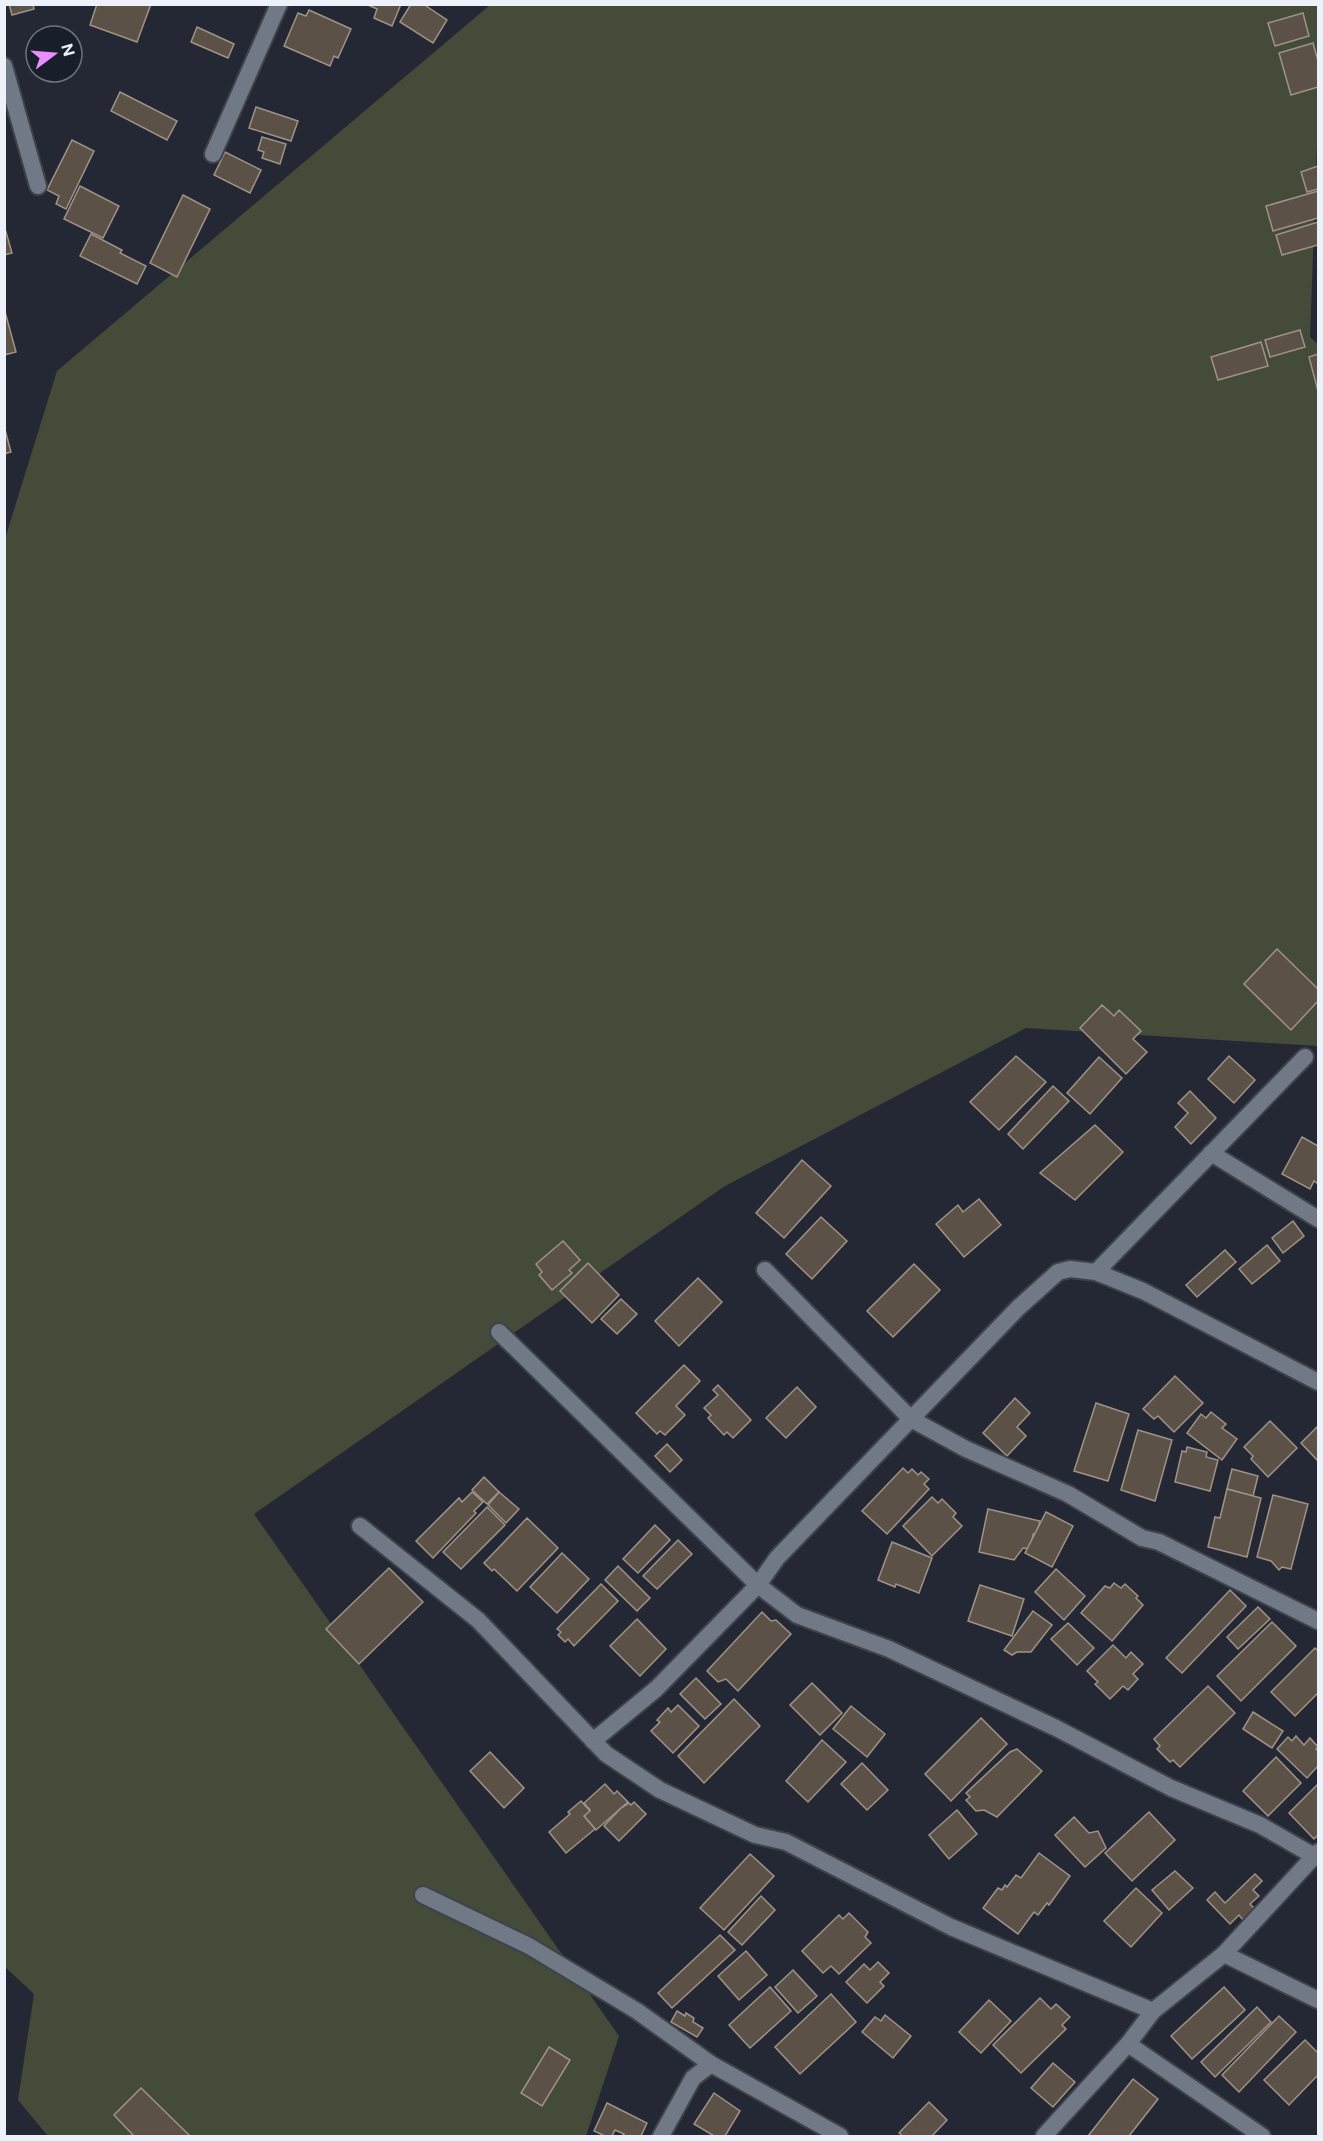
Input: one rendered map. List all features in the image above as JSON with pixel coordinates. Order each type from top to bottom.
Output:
[{"type":"street","points":[[213,154],[279,4]]},
{"type":"street","points":[[4,66],[38,186]]},
{"type":"street","points":[[1096,1272],[1305,1057]]},
{"type":"street","points":[[1211,1153],[1318,1219]]},
{"type":"street","points":[[593,1741],[656,1689],[758,1585],[777,1558],[911,1419],[1049,1278],[1058,1272],[1070,1269],[1096,1272],[1143,1291],[1318,1382]]},
{"type":"street","points":[[765,1270],[911,1419],[966,1449],[1068,1494],[1142,1538],[1160,1542],[1318,1621]]},
{"type":"street","points":[[499,1332],[758,1585],[797,1615],[889,1649],[1056,1728],[1171,1788],[1260,1824],[1316,1854],[1224,1954],[1154,2011],[1128,2044],[1044,2136]]},
{"type":"street","points":[[360,1526],[478,1620],[606,1754],[660,1790],[755,1834],[786,1842],[951,1927],[1154,2011]]},
{"type":"street","points":[[423,1895],[529,1946],[636,2011],[711,2064],[840,2136]]},
{"type":"street","points":[[1224,1954],[1318,2000]]},
{"type":"street","points":[[1128,2044],[1262,2136]]},
{"type":"street","points":[[661,2136],[693,2078],[711,2064]]},
{"type":"green space","points":[[490,5],[1318,5],[1318,120],[1310,337],[1318,344],[1318,1046],[1026,1028],[725,1186],[254,1514],[619,2036],[586,2136],[48,2136],[18,2100],[34,1994],[5,1967],[4,542],[57,371]]},
{"type":"building","points":[[9,4],[33,4],[34,9],[12,15]]},
{"type":"building","points":[[97,4],[151,4],[137,42],[90,25]]},
{"type":"building","points":[[366,4],[401,4],[392,26],[374,18],[377,9]]},
{"type":"building","points":[[411,4],[423,4],[447,20],[433,43],[400,22]]},
{"type":"building","points":[[309,10],[351,29],[338,58],[334,56],[330,66],[284,46],[298,13],[306,16]]},
{"type":"building","points":[[1303,13],[1309,36],[1275,46],[1268,23]]},
{"type":"building","points":[[197,27],[234,44],[228,58],[191,42]]},
{"type":"building","points":[[1313,43],[1318,61],[1318,87],[1291,95],[1279,53]]},
{"type":"building","points":[[120,92],[177,121],[167,140],[111,111]]},
{"type":"building","points":[[256,107],[298,121],[291,141],[249,128]]},
{"type":"building","points":[[262,137],[286,144],[280,164],[262,158],[264,152],[258,150]]},
{"type":"building","points":[[72,140],[94,151],[66,209],[56,204],[59,196],[47,190]]},
{"type":"building","points":[[225,152],[261,170],[250,193],[214,175]]},
{"type":"building","points":[[1318,166],[1318,189],[1307,192],[1301,172]]},
{"type":"building","points":[[80,186],[119,206],[103,238],[64,219]]},
{"type":"building","points":[[1318,191],[1318,218],[1273,231],[1266,206]]},
{"type":"building","points":[[183,195],[210,209],[177,277],[150,263]]},
{"type":"building","points":[[1318,222],[1318,245],[1282,255],[1276,235]]},
{"type":"building","points":[[4,225],[12,253],[4,255]]},
{"type":"building","points":[[91,234],[122,250],[120,253],[146,266],[137,284],[80,256]]},
{"type":"building","points":[[4,308],[16,352],[4,355]]},
{"type":"building","points":[[1300,330],[1305,347],[1270,357],[1265,340]]},
{"type":"building","points":[[1261,342],[1268,366],[1218,380],[1211,357]]},
{"type":"building","points":[[1318,354],[1318,391],[1309,357]]},
{"type":"building","points":[[4,426],[11,452],[4,454]]},
{"type":"building","points":[[1277,949],[1318,989],[1318,1001],[1291,1030],[1244,984]]},
{"type":"building","points":[[1102,1005],[1114,1016],[1119,1010],[1141,1031],[1133,1039],[1147,1052],[1126,1074],[1080,1028]]},
{"type":"building","points":[[1016,1056],[1046,1082],[999,1130],[970,1102]]},
{"type":"building","points":[[1229,1056],[1255,1080],[1234,1103],[1208,1079]]},
{"type":"building","points":[[1099,1057],[1122,1078],[1090,1114],[1067,1093]]},
{"type":"building","points":[[1053,1086],[1069,1101],[1023,1149],[1008,1134]]},
{"type":"building","points":[[1190,1091],[1216,1118],[1191,1144],[1175,1127],[1188,1113],[1178,1103]]},
{"type":"building","points":[[1095,1125],[1123,1152],[1075,1200],[1040,1173]]},
{"type":"building","points":[[1302,1137],[1318,1146],[1318,1184],[1314,1181],[1310,1189],[1282,1174]]},
{"type":"building","points":[[802,1160],[831,1186],[784,1238],[756,1213]]},
{"type":"building","points":[[979,1199],[1001,1225],[964,1257],[936,1224],[958,1205],[963,1212]]},
{"type":"building","points":[[821,1217],[847,1241],[812,1279],[786,1254]]},
{"type":"building","points":[[1293,1221],[1304,1236],[1283,1253],[1272,1238]]},
{"type":"building","points":[[563,1241],[580,1260],[569,1270],[572,1273],[552,1290],[539,1275],[542,1272],[536,1264]]},
{"type":"building","points":[[1267,1245],[1280,1261],[1252,1284],[1239,1269]]},
{"type":"building","points":[[1225,1250],[1236,1262],[1197,1297],[1186,1285]]},
{"type":"building","points":[[588,1263],[619,1295],[592,1323],[560,1291]]},
{"type":"building","points":[[914,1264],[940,1290],[893,1337],[867,1311]]},
{"type":"building","points":[[698,1278],[722,1302],[679,1346],[655,1321]]},
{"type":"building","points":[[621,1299],[637,1314],[617,1334],[601,1319]]},
{"type":"building","points":[[684,1365],[700,1381],[676,1406],[685,1415],[665,1435],[660,1431],[657,1434],[636,1413]]},
{"type":"building","points":[[1175,1376],[1203,1403],[1174,1432],[1158,1416],[1154,1419],[1143,1409]]},
{"type":"building","points":[[718,1385],[751,1420],[733,1438],[727,1432],[724,1435],[708,1418],[711,1415],[704,1408],[718,1395],[713,1390]]},
{"type":"building","points":[[797,1387],[816,1407],[786,1438],[766,1418]]},
{"type":"building","points":[[1015,1398],[1030,1413],[1017,1427],[1026,1436],[1007,1456],[983,1433]]},
{"type":"building","points":[[1096,1403],[1129,1414],[1108,1481],[1074,1471]]},
{"type":"building","points":[[1211,1412],[1226,1424],[1222,1428],[1237,1439],[1222,1460],[1187,1433],[1201,1414],[1206,1418]]},
{"type":"building","points":[[1270,1421],[1297,1448],[1268,1477],[1251,1459],[1253,1456],[1244,1447]]},
{"type":"building","points":[[1317,1427],[1318,1429],[1318,1461],[1301,1443]]},
{"type":"building","points":[[1138,1430],[1172,1440],[1155,1501],[1121,1490]]},
{"type":"building","points":[[667,1444],[682,1460],[670,1472],[655,1456]]},
{"type":"building","points":[[1187,1447],[1207,1452],[1206,1457],[1218,1460],[1210,1491],[1175,1482],[1182,1451],[1186,1452]]},
{"type":"building","points":[[903,1468],[908,1473],[912,1469],[918,1475],[921,1472],[929,1479],[924,1484],[929,1489],[887,1534],[862,1511]]},
{"type":"building","points":[[1232,1469],[1258,1476],[1253,1496],[1227,1489]]},
{"type":"building","points":[[484,1477],[499,1492],[487,1504],[472,1490]]},
{"type":"building","points":[[1227,1489],[1261,1498],[1247,1557],[1208,1547],[1215,1517],[1220,1518]]},
{"type":"building","points":[[472,1492],[483,1502],[474,1511],[476,1513],[433,1558],[416,1541],[459,1498],[462,1502]]},
{"type":"building","points":[[499,1492],[519,1509],[506,1523],[488,1505]]},
{"type":"building","points":[[1273,1495],[1308,1504],[1291,1569],[1282,1567],[1279,1570],[1271,1561],[1257,1557]]},
{"type":"building","points":[[932,1497],[938,1503],[942,1499],[956,1513],[953,1517],[962,1526],[932,1556],[903,1526]]},
{"type":"building","points":[[487,1507],[505,1525],[461,1569],[443,1552]]},
{"type":"building","points":[[988,1509],[1040,1521],[1037,1533],[1033,1534],[1031,1549],[1023,1548],[1014,1560],[979,1552]]},
{"type":"building","points":[[1046,1512],[1073,1526],[1052,1567],[1025,1553]]},
{"type":"building","points":[[527,1518],[558,1548],[517,1591],[494,1569],[492,1571],[484,1563]]},
{"type":"building","points":[[655,1525],[670,1540],[638,1573],[623,1559]]},
{"type":"building","points":[[678,1540],[692,1554],[657,1589],[643,1576]]},
{"type":"building","points":[[892,1542],[932,1558],[919,1593],[878,1580]]},
{"type":"building","points":[[562,1553],[589,1579],[557,1613],[530,1587]]},
{"type":"building","points":[[618,1566],[650,1598],[637,1611],[605,1580]]},
{"type":"building","points":[[389,1568],[423,1602],[359,1664],[326,1629]]},
{"type":"building","points":[[1056,1569],[1085,1596],[1064,1620],[1035,1592]]},
{"type":"building","points":[[1114,1583],[1121,1588],[1125,1584],[1138,1596],[1136,1598],[1143,1605],[1112,1641],[1081,1613],[1105,1586],[1110,1588]]},
{"type":"building","points":[[601,1584],[618,1601],[574,1646],[568,1639],[565,1642],[558,1635],[561,1632],[557,1629]]},
{"type":"building","points":[[980,1585],[1024,1599],[1012,1636],[968,1621]]},
{"type":"building","points":[[1230,1590],[1246,1606],[1182,1673],[1166,1658]]},
{"type":"building","points":[[1258,1607],[1270,1619],[1238,1649],[1227,1637]]},
{"type":"building","points":[[1033,1611],[1052,1625],[1031,1652],[1017,1652],[1012,1655],[1004,1650]]},
{"type":"building","points":[[762,1612],[771,1621],[776,1620],[791,1634],[738,1691],[726,1679],[718,1682],[707,1671]]},
{"type":"building","points":[[637,1619],[666,1649],[640,1676],[610,1646]]},
{"type":"building","points":[[1272,1622],[1296,1646],[1241,1701],[1217,1676]]},
{"type":"building","points":[[1068,1623],[1094,1648],[1077,1665],[1051,1639]]},
{"type":"building","points":[[1113,1645],[1126,1658],[1131,1652],[1143,1664],[1133,1674],[1138,1679],[1128,1690],[1123,1686],[1110,1699],[1095,1684],[1098,1682],[1087,1671]]},
{"type":"building","points":[[1315,1648],[1318,1651],[1318,1693],[1295,1716],[1271,1692]]},
{"type":"building","points":[[696,1678],[721,1704],[705,1719],[680,1694]]},
{"type":"building","points":[[812,1683],[842,1713],[820,1735],[790,1705]]},
{"type":"building","points":[[1208,1686],[1235,1713],[1180,1767],[1173,1760],[1170,1762],[1157,1749],[1160,1746],[1154,1739]]},
{"type":"building","points":[[734,1699],[760,1726],[704,1783],[678,1756]]},
{"type":"building","points":[[678,1705],[699,1726],[673,1753],[651,1731],[660,1722],[657,1720],[668,1708],[671,1712]]},
{"type":"building","points":[[851,1706],[885,1734],[867,1757],[833,1729]]},
{"type":"building","points":[[1253,1712],[1283,1731],[1272,1748],[1243,1729]]},
{"type":"building","points":[[981,1718],[1007,1744],[951,1801],[925,1774]]},
{"type":"building","points":[[1296,1736],[1304,1745],[1310,1738],[1318,1747],[1316,1749],[1318,1766],[1307,1778],[1277,1749],[1288,1737],[1292,1741]]},
{"type":"building","points":[[822,1740],[846,1762],[808,1802],[786,1781]]},
{"type":"building","points":[[1017,1749],[1042,1771],[997,1817],[984,1810],[976,1811],[966,1800],[970,1797],[966,1793],[1010,1752]]},
{"type":"building","points":[[490,1752],[524,1788],[504,1808],[470,1771]]},
{"type":"building","points":[[1276,1757],[1301,1783],[1268,1816],[1243,1791]]},
{"type":"building","points":[[862,1763],[888,1790],[867,1810],[841,1784]]},
{"type":"building","points":[[605,1784],[614,1794],[617,1791],[628,1802],[596,1830],[584,1816],[590,1810],[584,1803]]},
{"type":"building","points":[[1318,1784],[1318,1835],[1314,1839],[1289,1813]]},
{"type":"building","points":[[581,1801],[590,1811],[584,1816],[595,1829],[566,1853],[549,1832]]},
{"type":"building","points":[[634,1802],[646,1814],[619,1841],[604,1826],[621,1808]]},
{"type":"building","points":[[957,1810],[977,1834],[949,1859],[929,1835]]},
{"type":"building","points":[[1149,1812],[1175,1840],[1132,1881],[1105,1853]]},
{"type":"building","points":[[1074,1817],[1089,1833],[1098,1831],[1106,1848],[1085,1867],[1055,1835]]},
{"type":"building","points":[[1039,1853],[1070,1876],[1049,1905],[1047,1903],[1038,1915],[1034,1912],[1018,1934],[983,1908],[998,1888],[1002,1890],[1005,1885],[1007,1887],[1016,1875],[1021,1878]]},
{"type":"building","points":[[750,1854],[774,1876],[724,1930],[700,1908]]},
{"type":"building","points":[[1175,1871],[1193,1888],[1169,1910],[1152,1890]]},
{"type":"building","points":[[1255,1874],[1262,1881],[1253,1890],[1259,1896],[1250,1904],[1255,1909],[1243,1920],[1239,1915],[1230,1924],[1207,1900],[1215,1892],[1225,1903]]},
{"type":"building","points":[[1136,1888],[1162,1913],[1131,1947],[1104,1921]]},
{"type":"building","points":[[761,1896],[775,1910],[742,1945],[728,1932]]},
{"type":"building","points":[[849,1913],[868,1932],[865,1937],[871,1943],[839,1974],[831,1966],[823,1973],[802,1951],[839,1915],[843,1919]]},
{"type":"building","points":[[720,1935],[735,1950],[672,2008],[658,1993]]},
{"type":"building","points":[[746,1951],[767,1975],[739,2000],[718,1976]]},
{"type":"building","points":[[878,1962],[889,1973],[880,1982],[884,1986],[867,2003],[846,1982],[864,1964],[870,1970]]},
{"type":"building","points":[[793,1970],[817,1996],[798,2013],[775,1987]]},
{"type":"building","points":[[770,1987],[791,2011],[750,2048],[729,2025]]},
{"type":"building","points":[[1224,1987],[1245,2010],[1192,2059],[1171,2036]]},
{"type":"building","points":[[831,1994],[856,2022],[800,2074],[775,2047]]},
{"type":"building","points":[[1040,1998],[1051,2009],[1056,2004],[1070,2017],[1062,2025],[1066,2029],[1021,2073],[993,2045]]},
{"type":"building","points":[[989,2000],[1011,2021],[981,2053],[959,2032]]},
{"type":"building","points":[[1257,2007],[1271,2022],[1215,2077],[1201,2062]]},
{"type":"building","points":[[677,2011],[694,2018],[693,2022],[703,2028],[697,2037],[671,2022]]},
{"type":"building","points":[[885,2015],[911,2036],[893,2058],[862,2032],[875,2017],[881,2021]]},
{"type":"building","points":[[1279,2016],[1296,2032],[1239,2092],[1222,2075]]},
{"type":"building","points":[[1305,2040],[1318,2053],[1318,2075],[1289,2105],[1264,2080]]},
{"type":"building","points":[[549,2047],[570,2060],[542,2106],[521,2093]]},
{"type":"building","points":[[1053,2063],[1075,2082],[1053,2107],[1031,2088]]},
{"type":"building","points":[[1133,2079],[1158,2099],[1129,2136],[1088,2136]]},
{"type":"building","points":[[141,2088],[190,2136],[134,2136],[114,2115]]},
{"type":"building","points":[[714,2093],[740,2111],[725,2136],[714,2136],[694,2124]]},
{"type":"building","points":[[929,2102],[947,2120],[932,2136],[903,2136],[899,2133]]},
{"type":"building","points":[[607,2103],[647,2123],[641,2136],[622,2136],[624,2134],[615,2130],[612,2136],[605,2136],[594,2131]]}]
